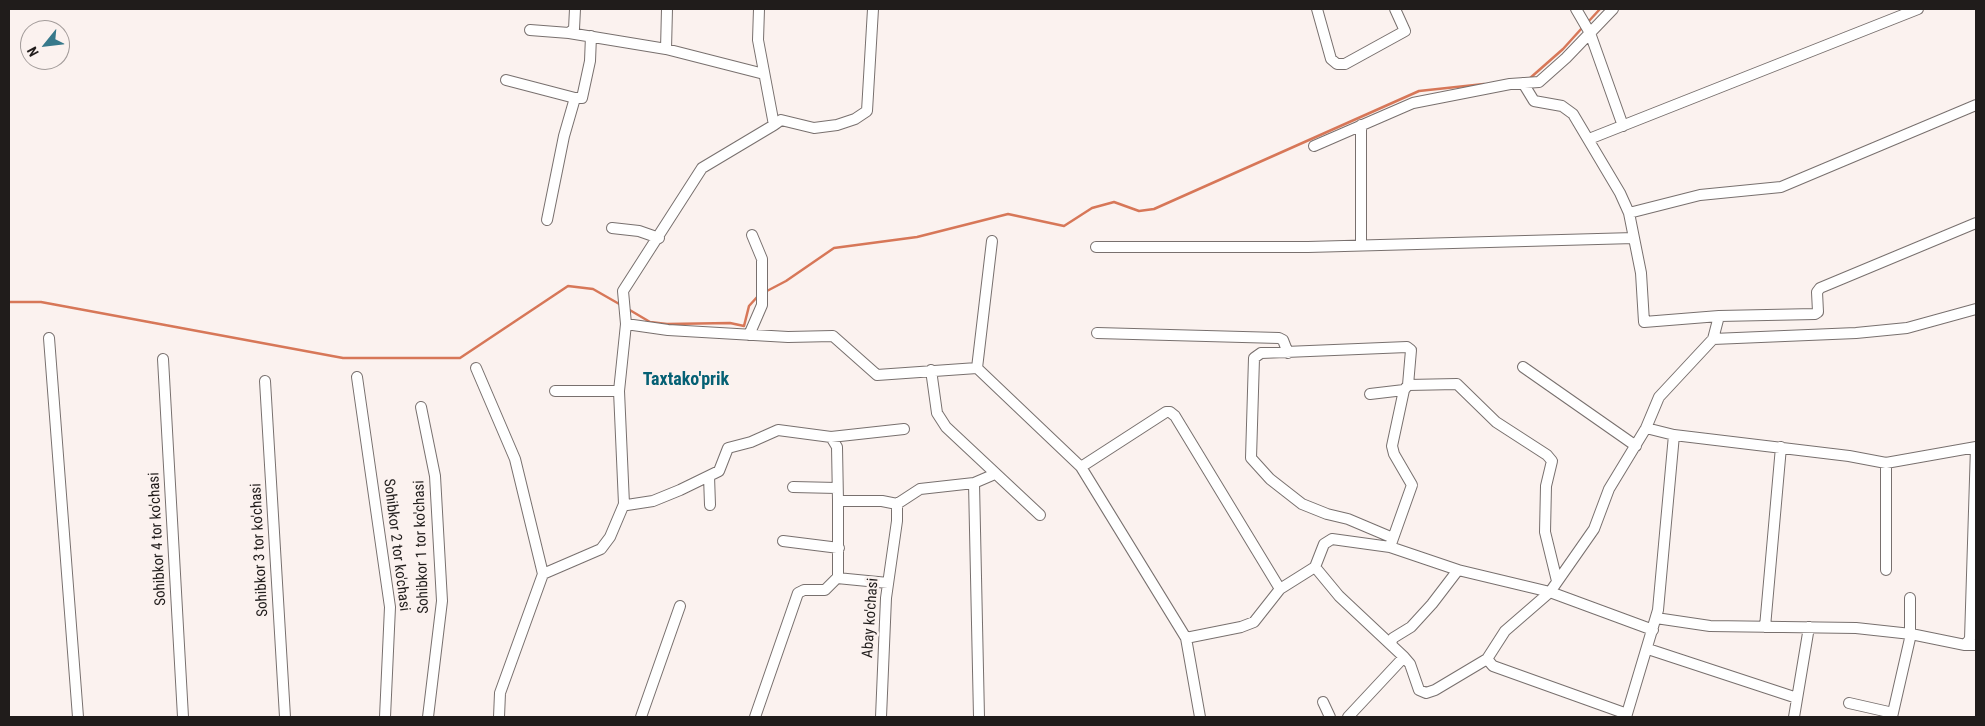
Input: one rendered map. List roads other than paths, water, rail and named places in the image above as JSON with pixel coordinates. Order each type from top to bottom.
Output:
[{"type":"street","points":[[570,33],[574,29],[575,9]]},
{"type":"street","points":[[666,49],[667,9]]},
{"type":"street","points":[[759,9],[758,40],[774,125]]},
{"type":"street","points":[[543,574],[601,549],[610,537],[624,504],[619,392],[626,321],[623,291],[659,238],[702,168],[781,120],[814,128],[837,126],[855,119],[866,111],[873,9]]},
{"type":"street","points":[[1317,9],[1331,59],[1337,64],[1345,64],[1405,31],[1395,9]]},
{"type":"street","points":[[1576,9],[1590,33],[1623,126]]},
{"type":"street","points":[[1314,146],[1413,104],[1523,83],[1539,82],[1613,9]]},
{"type":"street","points":[[1589,139],[1917,9]]},
{"type":"street","points":[[530,30],[570,33],[666,49],[764,74]]},
{"type":"street","points":[[506,80],[575,98],[582,98],[590,62],[591,36]]},
{"type":"street","points":[[1523,83],[1534,101],[1562,106],[1573,114],[1614,181],[1629,213],[1642,280],[1644,322],[1719,316],[1816,314],[1818,312],[1817,292],[1820,288],[1976,222]]},
{"type":"street","points":[[548,220],[564,136],[575,98]]},
{"type":"street","points":[[1629,213],[1700,195],[1781,187],[1976,105]]},
{"type":"street","points":[[1361,125],[1361,245]]},
{"type":"street","points":[[612,228],[639,230],[659,238]]},
{"type":"street","points":[[749,335],[762,304],[762,259],[752,235]]},
{"type":"street","points":[[1096,247],[1361,245],[1634,238]]},
{"type":"street","points":[[976,368],[992,241]]},
{"type":"street","points":[[1714,336],[1856,333],[1907,328],[1976,309]]},
{"type":"street","points":[[1315,567],[1339,596],[1391,642],[1410,664],[1419,690],[1426,693],[1487,659],[1506,631],[1550,592],[1594,529],[1609,489],[1646,428],[1659,397],[1714,336],[1719,316]]},
{"type":"street","points":[[626,321],[668,330],[749,335],[833,336],[877,375],[976,368],[1081,467],[1186,638],[1200,717]]},
{"type":"street","points":[[1097,333],[1279,338],[1283,340],[1288,353]]},
{"type":"street","points":[[48,338],[78,717]]},
{"type":"street","points":[[1391,542],[1412,485],[1394,454],[1392,446],[1406,387],[1411,350],[1407,347],[1288,353],[1261,352],[1254,358],[1251,458],[1270,479],[1302,504],[1327,514],[1348,519],[1391,542],[1458,570],[1550,592],[1653,630]]},
{"type":"street","name":"Sohibkor 4 tor ko'chasi","points":[[163,359],[183,717]]},
{"type":"street","points":[[1522,367],[1636,446]]},
{"type":"street","points":[[476,368],[514,460],[543,574],[500,693],[499,717]]},
{"type":"street","points":[[931,370],[937,413],[946,427],[976,453],[995,474],[1040,515]]},
{"type":"street","name":"Sohibkor 2 tor ko'chasi","points":[[357,377],[390,607],[385,717]]},
{"type":"street","name":"Sohibkor 3 tor ko'chasi","points":[[266,381],[285,717]]},
{"type":"street","points":[[1370,394],[1406,387],[1457,384],[1496,422],[1547,455],[1552,461],[1546,486],[1545,532],[1557,581]]},
{"type":"street","points":[[555,391],[619,392]]},
{"type":"street","name":"Sohibkor 1 tor ko'chasi","points":[[421,408],[436,476],[442,601],[428,717]]},
{"type":"street","points":[[1081,467],[1166,412],[1170,412],[1175,416],[1280,588]]},
{"type":"street","points":[[1646,428],[1674,435],[1781,447],[1886,463],[1976,447],[1970,639],[1965,645]]},
{"type":"street","points":[[624,504],[653,501],[709,476],[718,471],[728,448],[751,442],[778,430],[832,437],[904,429]]},
{"type":"street","points":[[1487,659],[1493,666],[1627,716],[1656,618],[1674,435]]},
{"type":"street","points":[[755,717],[798,593],[804,590],[825,590],[837,578],[839,548],[838,501],[836,447],[832,437]]},
{"type":"street","points":[[1765,627],[1781,447]]},
{"type":"street","points":[[1886,463],[1886,570]]},
{"type":"street","points":[[838,501],[882,501],[897,504],[920,489],[974,483],[995,474]]},
{"type":"street","points":[[709,476],[710,505]]},
{"type":"street","points":[[974,483],[979,717]]},
{"type":"street","points":[[793,487],[837,488]]},
{"type":"street","name":"Abay ko'chasi","points":[[881,717],[888,583],[897,521],[897,504]]},
{"type":"street","points":[[1186,638],[1241,628],[1254,622],[1280,588],[1315,567],[1324,544],[1332,539],[1391,542]]},
{"type":"street","points":[[783,541],[839,548]]},
{"type":"street","points":[[1391,642],[1393,638],[1411,627],[1432,604],[1458,570]]},
{"type":"street","points":[[837,578],[888,583]]},
{"type":"street","points":[[1849,702],[1893,715],[1910,634],[1910,598]]},
{"type":"street","points":[[641,717],[680,606]]},
{"type":"street","points":[[1656,618],[1710,626],[1856,628],[1910,634],[1965,645],[1976,645]]},
{"type":"street","points":[[1794,717],[1809,627]]},
{"type":"street","points":[[1648,649],[1797,698]]},
{"type":"street","points":[[1348,717],[1404,657]]},
{"type":"street","points":[[1323,702],[1330,717]]},
{"type":"waterway","points":[[1588,22],[1600,9]]},
{"type":"waterway","points":[[1529,79],[1563,49],[1582,28]]},
{"type":"waterway","points":[[765,292],[786,281],[834,248],[917,237],[1008,214],[1064,226],[1092,208],[1114,202],[1139,211],[1154,209],[1419,91],[1484,84]]},
{"type":"waterway","points":[[9,302],[41,302],[343,358],[460,358],[568,286],[593,289],[621,305]]},
{"type":"waterway","points":[[628,309],[650,322],[667,324],[730,323],[744,326],[749,306],[758,296]]},
{"type":"district","name":"Taxtako'prik","points":[[686,380]]}]
